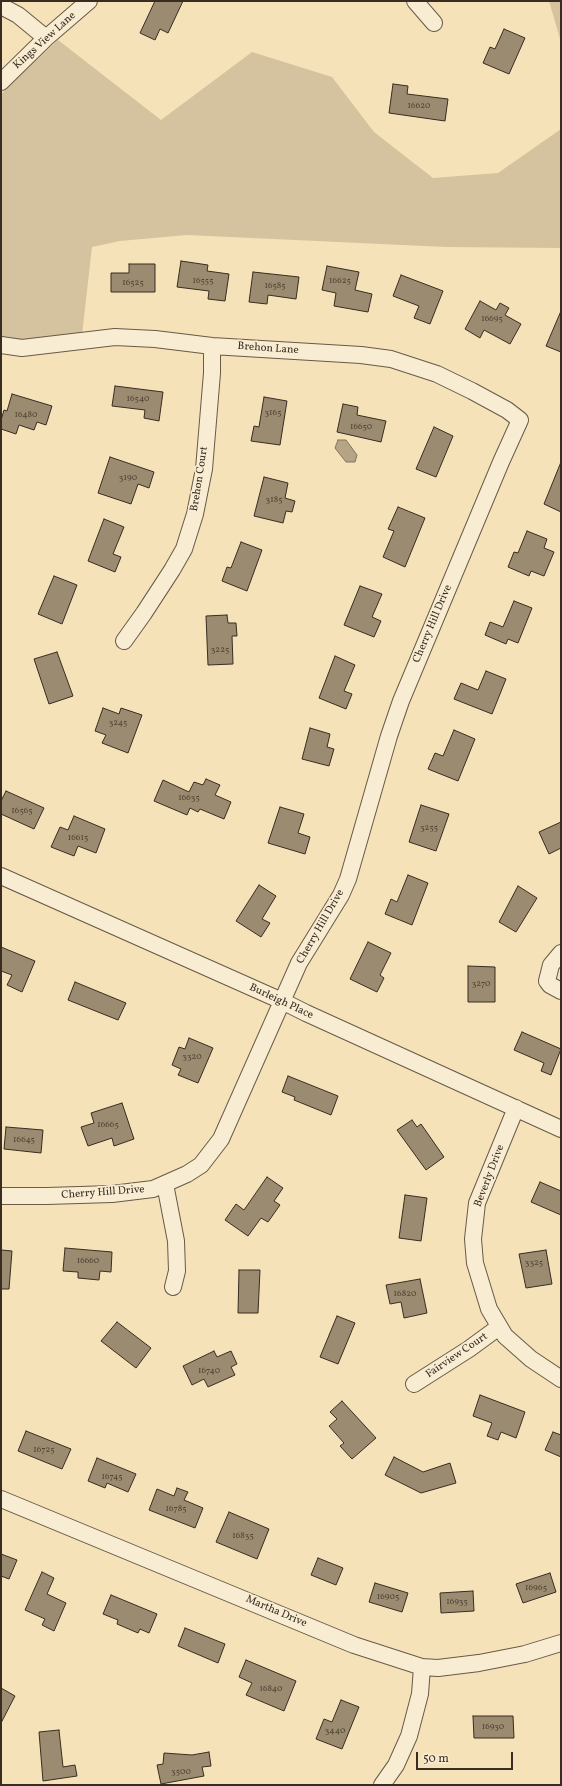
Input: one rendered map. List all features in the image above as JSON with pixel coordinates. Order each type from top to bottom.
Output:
[{"type":"street","name":"Kings View Lane","points":[[1,82],[46,38],[89,1]]},
{"type":"street","points":[[415,1],[434,23]]},
{"type":"street","points":[[1,6],[18,15],[46,38]]},
{"type":"street","name":"Brehon Lane","points":[[1,345],[22,348],[42,347],[115,337],[155,339],[212,346],[244,346],[362,355],[391,359],[437,374],[472,390],[507,410],[520,420]]},
{"type":"street","name":"Brehon Court","points":[[124,641],[144,614],[184,549],[195,514],[204,469],[212,374],[212,346]]},
{"type":"street","name":"Cherry Hill Drive","points":[[1,1196],[112,1194],[153,1189],[187,1174],[201,1164],[221,1139],[300,963],[341,894],[348,879],[389,736],[401,701],[520,420]]},
{"type":"street","name":"Burleigh Place","points":[[1,876],[282,1001],[561,1129]]},
{"type":"street","points":[[561,953],[551,964],[547,981],[550,986],[561,991]]},
{"type":"street","name":"Beverly Drive","points":[[516,1108],[477,1203],[472,1239],[475,1263],[485,1297],[499,1327],[505,1336],[531,1359],[561,1379]]},
{"type":"street","points":[[165,1184],[176,1241],[177,1271],[173,1287]]},
{"type":"street","name":"Fairview Court","points":[[414,1384],[469,1349],[499,1327]]},
{"type":"street","name":"Martha Drive","points":[[1,1498],[354,1645],[422,1667],[438,1668],[479,1663],[525,1654],[561,1643]]},
{"type":"street","points":[[382,1785],[396,1765],[409,1736],[420,1694],[422,1667]]},
{"type":"shaded area","points":[[549,1],[561,1],[561,42]]},
{"type":"shaded area","points":[[58,40],[161,120],[252,52],[332,77],[374,132],[433,178],[498,173],[561,129],[561,248],[446,247],[187,235],[120,241],[92,247],[82,335],[42,340],[1,340],[1,94]]},
{"type":"shaded area","points":[[338,440],[346,440],[357,455],[355,462],[346,462],[335,448]]},
{"type":"building","points":[[155,1],[183,1],[168,33],[160,29],[155,40],[140,33]]},
{"type":"building","points":[[504,29],[525,38],[509,74],[483,63],[490,47],[495,49]]},
{"type":"building","points":[[393,84],[408,86],[407,94],[448,99],[445,121],[389,113]]},
{"type":"building","points":[[181,261],[208,265],[207,271],[229,274],[225,301],[208,299],[209,291],[177,287]]},
{"type":"building","points":[[129,264],[155,264],[155,292],[111,292],[111,273],[129,273]]},
{"type":"building","points":[[327,266],[359,272],[355,290],[372,294],[368,312],[334,306],[336,293],[322,290]]},
{"type":"building","points":[[253,272],[299,277],[296,299],[268,295],[267,304],[249,302]]},
{"type":"building","points":[[401,275],[443,291],[430,324],[414,318],[419,306],[393,296]]},
{"type":"building","points":[[480,301],[496,310],[500,303],[509,308],[505,315],[521,324],[510,344],[484,330],[480,338],[465,329]]},
{"type":"building","points":[[561,311],[561,352],[546,346]]},
{"type":"building","points":[[115,386],[163,392],[159,421],[144,418],[145,410],[112,406]]},
{"type":"building","points":[[12,394],[52,406],[46,425],[37,422],[34,430],[19,425],[16,434],[1,429],[1,420],[4,410],[7,411]]},
{"type":"building","points":[[264,397],[287,401],[280,445],[251,441],[254,426],[259,427]]},
{"type":"building","points":[[343,404],[358,407],[357,415],[386,421],[381,442],[337,432]]},
{"type":"building","points":[[434,427],[453,436],[436,477],[416,469]]},
{"type":"building","points":[[110,457],[154,472],[149,488],[138,484],[131,504],[98,493]]},
{"type":"building","points":[[561,462],[561,512],[544,504]]},
{"type":"building","points":[[264,477],[288,483],[285,498],[295,501],[292,512],[286,511],[283,523],[254,516]]},
{"type":"building","points":[[398,507],[425,518],[405,567],[383,557],[394,531],[388,529]]},
{"type":"building","points":[[104,519],[124,527],[113,554],[121,557],[115,572],[88,561]]},
{"type":"building","points":[[527,531],[547,539],[544,548],[554,552],[544,576],[531,571],[529,576],[508,567],[514,552],[518,553]]},
{"type":"building","points":[[241,542],[262,550],[247,591],[222,581],[227,567],[231,568]]},
{"type":"building","points":[[54,576],[77,585],[62,624],[38,614]]},
{"type":"building","points":[[360,586],[382,594],[372,617],[381,621],[374,637],[344,625]]},
{"type":"building","points":[[514,601],[532,608],[518,643],[508,639],[506,644],[485,635],[490,622],[503,627]]},
{"type":"building","points":[[227,615],[228,623],[236,623],[237,636],[232,636],[233,664],[208,665],[206,616]]},
{"type":"building","points":[[57,652],[73,696],[49,704],[34,659]]},
{"type":"building","points":[[335,656],[355,665],[344,691],[352,694],[346,709],[319,698]]},
{"type":"building","points":[[486,671],[506,679],[492,714],[454,699],[461,683],[478,690]]},
{"type":"building","points":[[103,708],[119,714],[121,708],[142,715],[128,753],[102,743],[106,735],[95,731]]},
{"type":"building","points":[[310,728],[330,734],[327,747],[334,749],[329,766],[302,759]]},
{"type":"building","points":[[454,730],[475,739],[458,781],[428,769],[435,753],[443,756]]},
{"type":"building","points":[[206,779],[220,785],[215,795],[231,802],[224,819],[200,809],[198,812],[190,808],[187,815],[154,801],[163,780],[189,792],[194,782],[203,785]]},
{"type":"building","points":[[6,791],[44,808],[34,829],[1,814],[1,801]]},
{"type":"building","points":[[421,805],[449,814],[436,851],[409,842]]},
{"type":"building","points":[[280,807],[304,814],[298,833],[310,837],[305,854],[268,843]]},
{"type":"building","points":[[74,816],[105,829],[96,853],[78,846],[74,856],[51,847],[60,827],[68,830]]},
{"type":"building","points":[[561,822],[561,848],[549,854],[539,832]]},
{"type":"building","points":[[408,875],[428,883],[412,925],[385,914],[391,899],[397,902]]},
{"type":"building","points":[[259,885],[276,896],[262,919],[270,923],[261,937],[236,921]]},
{"type":"building","points":[[518,886],[537,898],[516,932],[499,922]]},
{"type":"building","points":[[368,942],[391,953],[380,975],[384,978],[377,992],[350,979]]},
{"type":"building","points":[[1,947],[35,961],[22,992],[7,985],[12,975],[1,971]]},
{"type":"building","points":[[468,966],[495,967],[495,1002],[468,1002]]},
{"type":"building","points":[[75,982],[126,1003],[118,1020],[68,1000]]},
{"type":"building","points":[[522,1032],[561,1049],[551,1075],[541,1071],[544,1063],[514,1050]]},
{"type":"building","points":[[189,1038],[213,1048],[198,1083],[178,1075],[181,1069],[172,1065],[179,1047],[185,1049]]},
{"type":"building","points":[[288,1076],[338,1096],[331,1115],[294,1100],[295,1097],[282,1092]]},
{"type":"building","points":[[122,1103],[134,1139],[114,1146],[112,1138],[88,1146],[81,1127],[94,1123],[91,1113]]},
{"type":"building","points":[[412,1120],[417,1127],[421,1124],[444,1157],[426,1170],[397,1130]]},
{"type":"building","points":[[6,1127],[43,1130],[41,1153],[4,1149]]},
{"type":"building","points":[[267,1177],[283,1188],[274,1201],[280,1205],[268,1222],[261,1218],[248,1236],[225,1220],[236,1204],[244,1210]]},
{"type":"building","points":[[540,1182],[561,1191],[561,1215],[531,1202]]},
{"type":"building","points":[[405,1195],[427,1198],[421,1241],[399,1238]]},
{"type":"building","points":[[65,1248],[112,1252],[111,1272],[100,1271],[99,1280],[78,1278],[78,1272],[63,1271]]},
{"type":"building","points":[[1,1250],[12,1251],[9,1289],[1,1289]]},
{"type":"building","points":[[546,1250],[552,1284],[526,1288],[519,1254]]},
{"type":"building","points":[[239,1270],[260,1270],[258,1313],[238,1313]]},
{"type":"building","points":[[420,1279],[427,1313],[404,1318],[401,1302],[390,1304],[386,1285]]},
{"type":"building","points":[[337,1316],[355,1323],[338,1364],[320,1357]]},
{"type":"building","points":[[117,1322],[151,1348],[136,1368],[101,1341]]},
{"type":"building","points":[[214,1351],[217,1357],[231,1351],[237,1364],[231,1367],[235,1375],[208,1387],[204,1379],[192,1385],[183,1366]]},
{"type":"building","points":[[480,1395],[525,1412],[516,1438],[501,1432],[498,1440],[487,1436],[492,1423],[473,1416]]},
{"type":"building","points":[[342,1401],[376,1438],[352,1459],[340,1446],[344,1443],[329,1426],[337,1419],[330,1412]]},
{"type":"building","points":[[26,1431],[71,1449],[62,1469],[18,1451]]},
{"type":"building","points":[[553,1432],[561,1435],[561,1457],[545,1450]]},
{"type":"building","points":[[394,1457],[423,1472],[450,1463],[456,1483],[421,1493],[385,1475]]},
{"type":"building","points":[[97,1458],[136,1474],[128,1492],[107,1483],[105,1488],[88,1481]]},
{"type":"building","points":[[177,1488],[188,1492],[184,1500],[203,1508],[195,1528],[149,1510],[157,1489],[174,1496]]},
{"type":"building","points":[[229,1512],[269,1529],[257,1559],[216,1542]]},
{"type":"building","points":[[1,1554],[17,1560],[9,1579],[1,1576]]},
{"type":"building","points":[[318,1558],[343,1568],[336,1585],[311,1575]]},
{"type":"building","points":[[42,1572],[54,1578],[47,1594],[66,1603],[54,1631],[42,1625],[45,1619],[25,1610]]},
{"type":"building","points":[[550,1573],[556,1592],[523,1603],[516,1584]]},
{"type":"building","points":[[375,1583],[408,1593],[402,1612],[369,1602]]},
{"type":"building","points":[[473,1591],[474,1611],[441,1613],[440,1593]]},
{"type":"building","points":[[111,1595],[157,1614],[149,1633],[140,1629],[138,1633],[117,1624],[118,1620],[103,1614]]},
{"type":"building","points":[[185,1628],[225,1644],[218,1663],[178,1646]]},
{"type":"building","points":[[246,1660],[296,1681],[284,1711],[246,1695],[252,1683],[239,1677]]},
{"type":"building","points":[[1,1688],[15,1696],[1,1723]]},
{"type":"building","points":[[341,1700],[359,1707],[342,1749],[316,1739],[324,1719],[332,1722]]},
{"type":"building","points":[[473,1716],[513,1716],[514,1738],[474,1738]]},
{"type":"building","points":[[59,1730],[63,1767],[75,1765],[77,1776],[43,1781],[39,1732]]},
{"type":"building","points":[[209,1752],[211,1766],[202,1767],[204,1776],[161,1784],[157,1765],[163,1764],[164,1753],[192,1755]]}]
